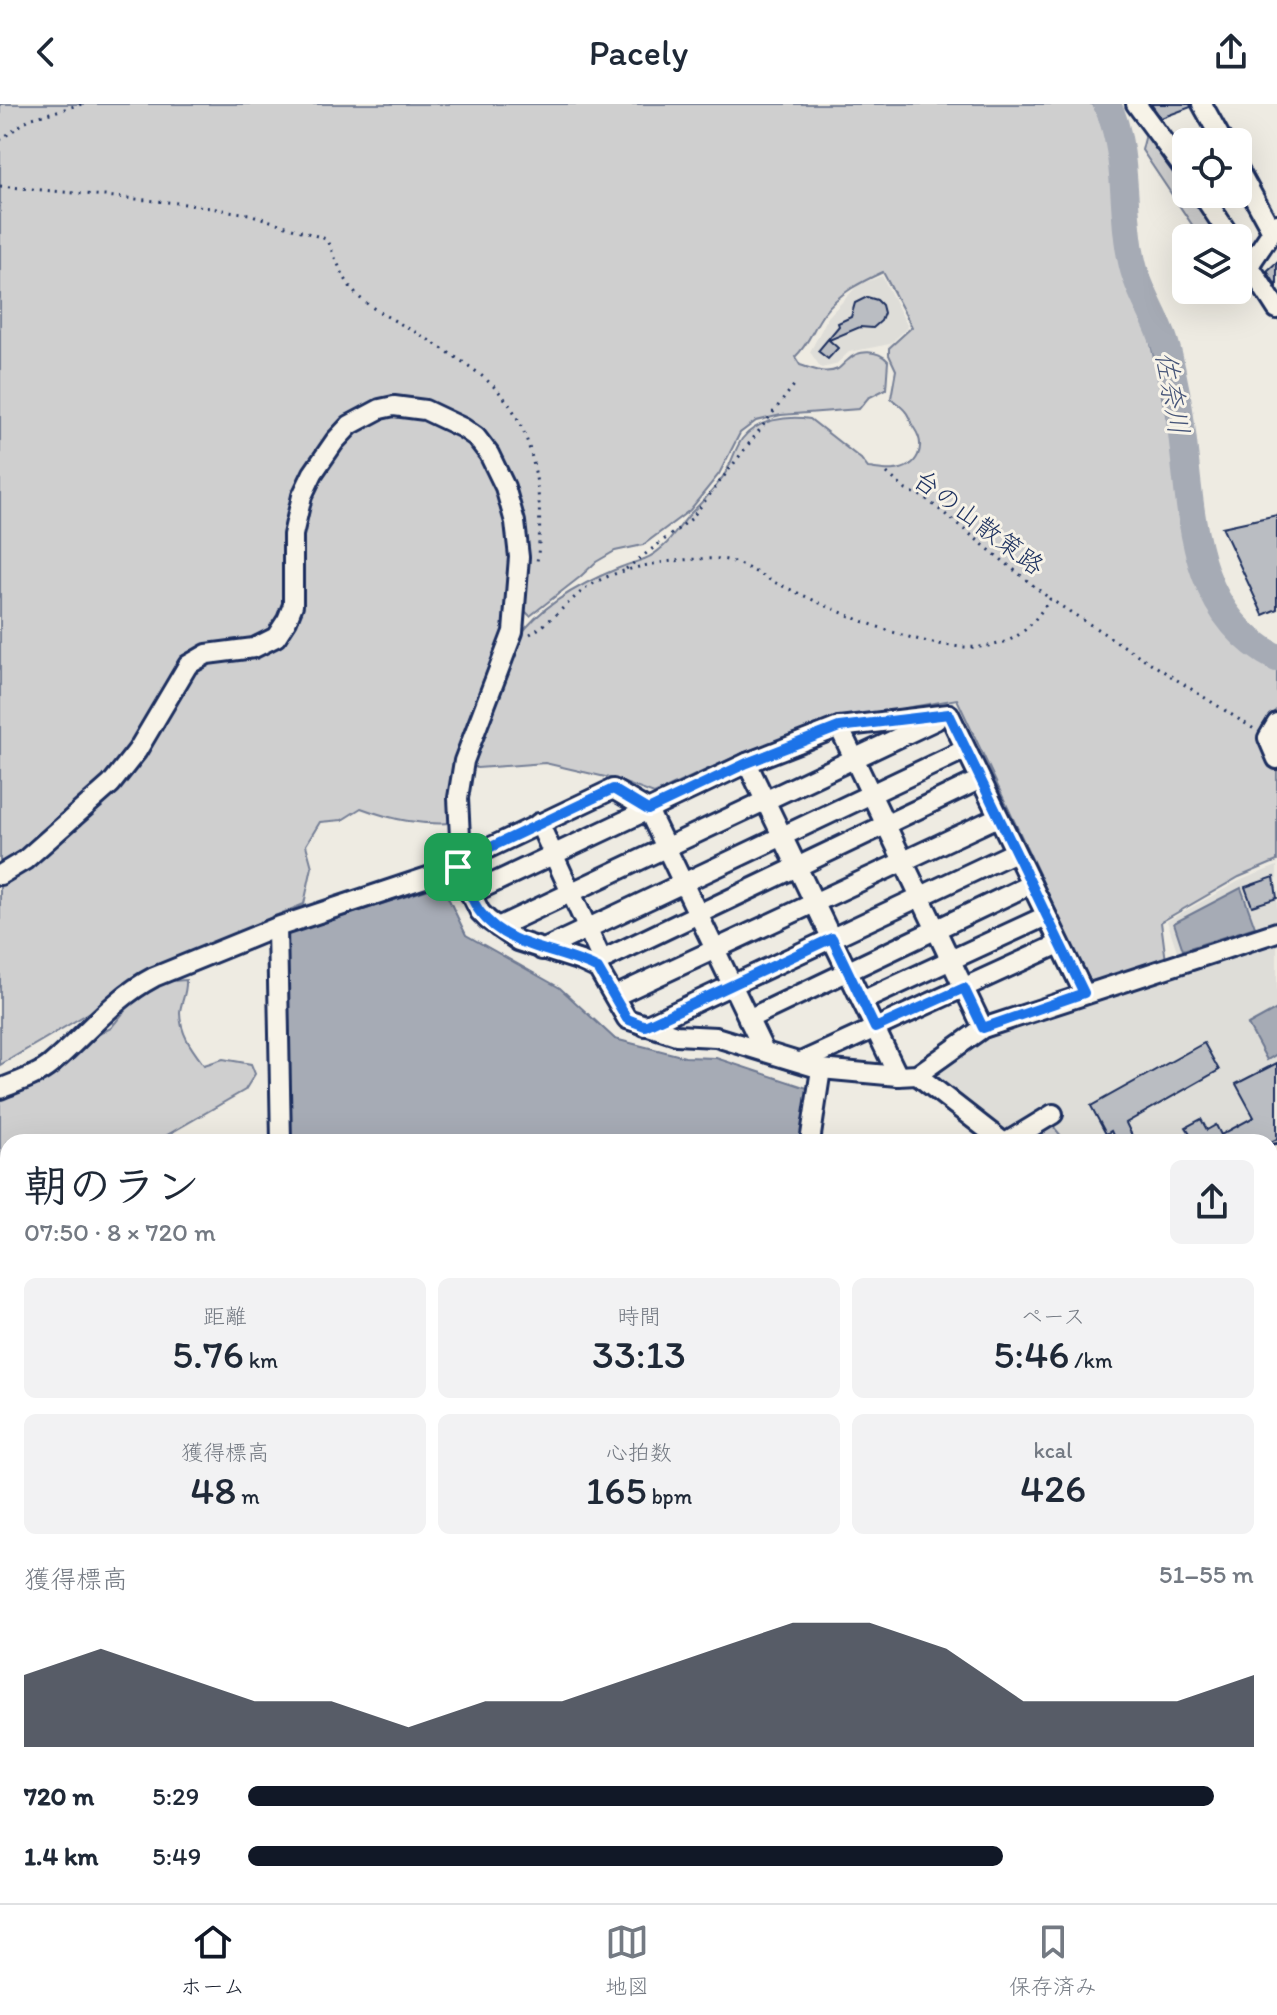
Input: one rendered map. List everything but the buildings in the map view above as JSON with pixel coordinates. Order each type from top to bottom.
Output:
[{"type":"street","points":[[1136,104],[1172,153]]},
{"type":"street","points":[[1202,104],[1215,128]]},
{"type":"street","points":[[1252,191],[1275,228],[1252,261]]},
{"type":"street","points":[[1252,267],[1277,309]]},
{"type":"street","points":[[0,875],[25,860],[111,784],[137,751],[188,665],[207,654],[254,648],[276,637],[293,605],[293,535],[302,496],[313,473],[350,425],[394,406],[425,410],[476,437],[489,454],[505,487],[515,522],[519,557],[513,632],[464,761],[458,798],[458,867],[480,912],[518,941],[600,964],[979,780]]},
{"type":"street","points":[[470,894],[747,763],[839,727],[949,714]]},
{"type":"street","points":[[949,714],[1084,993]]},
{"type":"street","points":[[498,927],[949,714]]},
{"type":"street","points":[[839,727],[983,1028]]},
{"type":"street","points":[[1272,730],[1277,759]]},
{"type":"street","points":[[542,950],[964,750]]},
{"type":"street","points":[[747,763],[898,1076]]},
{"type":"street","points":[[0,1089],[48,1067],[108,1008],[135,987],[277,927],[458,867],[472,856],[613,789],[648,810],[764,1051]]},
{"type":"street","points":[[615,996],[998,817]]},
{"type":"street","points":[[539,823],[627,1019],[676,1035],[716,1037],[821,1069],[917,1075],[983,1028],[1277,932]]},
{"type":"street","points":[[645,1026],[1015,852]]},
{"type":"street","points":[[748,1019],[1031,884]]},
{"type":"street","points":[[862,1001],[1046,916]]},
{"type":"street","points":[[277,927],[281,1134]]},
{"type":"street","points":[[801,1062],[1059,944]]},
{"type":"street","points":[[811,1134],[821,1069]]},
{"type":"street","points":[[917,1075],[994,1134]]},
{"type":"street","points":[[1019,1134],[1053,1114]]},
{"type":"path","points":[[0,140],[29,119],[82,104]]},
{"type":"path","points":[[0,186],[178,203],[249,214],[326,239],[353,291],[487,380],[509,404],[524,436],[538,481],[540,541],[535,571]]},
{"type":"path","points":[[623,571],[691,519],[795,384]]},
{"type":"path","name":"台の山散策路","points":[[887,473],[906,490],[924,497],[1050,599],[1272,730]]},
{"type":"path","points":[[513,632],[531,635],[595,582],[623,571],[689,559],[725,559],[834,609],[926,643],[987,647],[1010,640],[1033,624],[1050,599]]},
{"type":"shaded area","points":[[0,104],[1093,104],[1112,160],[1193,542],[1205,583],[1228,627],[1240,639],[1277,662],[1277,709],[1262,726],[1260,741],[1277,770],[1277,861],[1239,877],[1161,922],[1166,961],[1091,985],[957,699],[837,720],[745,752],[654,794],[614,779],[545,763],[477,768],[470,764],[519,637],[528,625],[577,588],[649,557],[667,543],[718,483],[742,439],[755,427],[783,419],[810,419],[868,468],[894,470],[914,461],[920,442],[907,413],[891,398],[896,370],[889,355],[889,348],[912,327],[883,272],[836,300],[795,357],[800,365],[828,371],[838,369],[857,354],[868,352],[879,355],[888,361],[886,389],[868,398],[859,409],[781,415],[756,421],[740,433],[719,474],[690,510],[643,545],[615,551],[596,562],[530,616],[521,607],[523,553],[477,431],[375,405],[308,471],[287,607],[268,637],[206,647],[108,779],[0,870]]},
{"type":"shaded area","points":[[1147,130],[1172,165],[1172,195],[1142,150]]},
{"type":"shaded area","points":[[1181,208],[1203,208],[1213,224],[1192,224]]},
{"type":"shaded area","points":[[882,276],[908,327],[890,344],[849,352],[835,365],[821,368],[810,352],[828,317],[858,285]]},
{"type":"shaded area","points":[[409,413],[471,441],[498,485],[514,556],[507,625],[453,823],[407,821],[361,808],[342,820],[320,822],[306,845],[312,867],[304,904],[258,923],[222,944],[144,973],[92,1011],[0,1065],[0,881],[66,832],[198,665],[284,636],[306,495],[341,440],[385,414]]},
{"type":"shaded area","points":[[1277,866],[1277,924],[1179,957],[1167,921],[1241,880]]},
{"type":"shaded area","points":[[442,885],[466,935],[560,988],[615,1039],[685,1057],[716,1058],[810,1089],[802,1134],[287,1134],[284,935]]},
{"type":"shaded area","points":[[1241,888],[1255,927],[1183,950],[1174,923]]},
{"type":"shaded area","points":[[1277,942],[1277,1134],[1004,1134],[935,1080],[935,1072],[985,1037]]},
{"type":"shaded area","points":[[186,980],[180,1012],[188,1041],[204,1065],[223,1059],[251,1064],[255,1074],[245,1090],[169,1134],[0,1134],[0,1085],[111,1028],[137,996],[156,982]]},
{"type":"shaded area","points":[[1277,1009],[1277,1054],[1267,1060],[1248,1025]]},
{"type":"shaded area","points":[[1053,1126],[1060,1134],[1040,1134]]},
{"type":"waterway","name":"佐奈川","points":[[1107,104],[1119,143],[1133,266],[1170,362],[1196,541],[1206,576],[1222,608],[1245,636],[1277,658]]},
{"type":"route","points":[[949,714],[1084,993],[983,1028],[964,988],[875,1028],[832,938],[645,1026],[627,1019],[598,969],[518,941],[488,920],[480,912],[458,867],[472,856],[613,789],[648,810],[747,763],[839,727],[949,714]]}]
